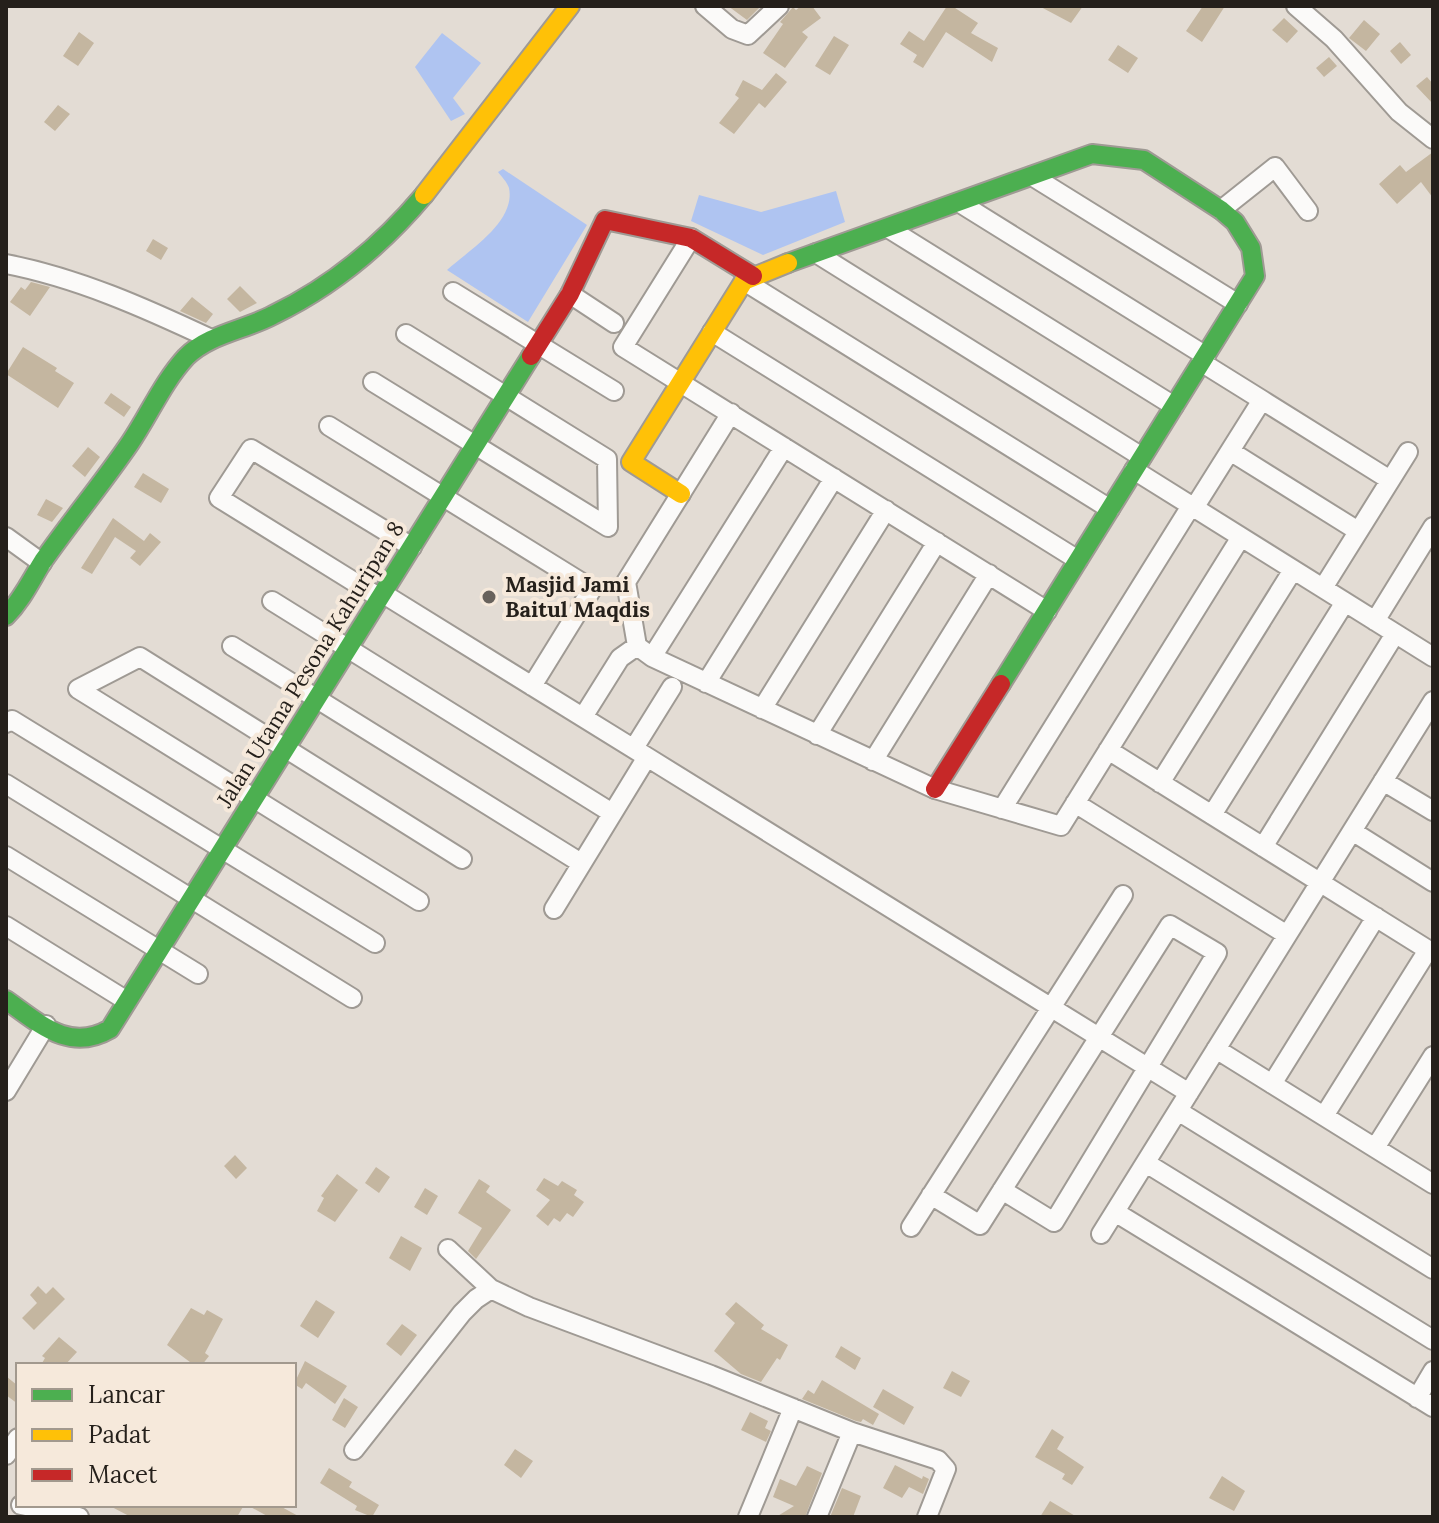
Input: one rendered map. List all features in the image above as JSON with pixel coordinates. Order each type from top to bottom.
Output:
[{"type":"street","points":[[6,616],[17,605],[42,563],[130,443],[187,356],[211,339],[262,321],[300,302],[347,270],[403,220],[467,142],[570,6]]},
{"type":"street","points":[[705,6],[732,29],[748,35],[779,6]]},
{"type":"street","points":[[1296,6],[1334,39],[1399,112],[1433,139]]},
{"type":"street","points":[[681,494],[631,462],[748,278],[1092,154],[1144,160],[1235,222],[1251,248],[1255,276],[935,789]]},
{"type":"street","points":[[1221,210],[1275,167],[1308,211]]},
{"type":"street","points":[[1032,176],[1238,304]]},
{"type":"street","points":[[960,203],[1390,480]]},
{"type":"street","name":"Jalan Utama Pesona Kahuripan 8","points":[[6,1000],[66,1038],[84,1042],[98,1039],[110,1029],[570,294],[605,220],[691,238]]},
{"type":"street","points":[[888,228],[1174,406]]},
{"type":"street","points":[[1047,611],[623,347],[691,238],[748,278],[1110,509]]},
{"type":"street","points":[[816,253],[1138,464],[1193,507],[1395,634],[1430,650]]},
{"type":"street","points":[[6,264],[33,269],[129,302],[211,339]]},
{"type":"street","points":[[453,292],[614,391]]},
{"type":"street","points":[[570,294],[614,323]]},
{"type":"street","points":[[712,332],[1078,560]]},
{"type":"street","points":[[373,382],[608,527],[607,459],[406,334]]},
{"type":"street","points":[[1002,809],[1262,400]]},
{"type":"street","points":[[644,652],[626,582],[731,413]]},
{"type":"street","points":[[329,426],[592,589],[532,686]]},
{"type":"street","points":[[644,652],[784,447]]},
{"type":"street","points":[[412,547],[251,449],[219,498],[583,717],[1189,1093]]},
{"type":"street","points":[[1230,451],[1358,531]]},
{"type":"street","points":[[1323,588],[1408,452]]},
{"type":"street","points":[[706,683],[834,478]]},
{"type":"street","points":[[762,709],[886,510]]},
{"type":"street","points":[[1375,621],[1433,527]]},
{"type":"street","points":[[6,537],[42,563]]},
{"type":"street","points":[[583,717],[620,658],[644,652],[935,789],[1061,826],[1241,537]]},
{"type":"street","points":[[817,735],[937,542]]},
{"type":"street","points":[[1160,783],[1293,570]]},
{"type":"street","points":[[873,761],[989,574]]},
{"type":"street","points":[[272,601],[612,813]]},
{"type":"street","points":[[1212,815],[1345,602]]},
{"type":"street","points":[[1263,847],[1395,634]]},
{"type":"street","points":[[232,646],[581,863]]},
{"type":"street","points":[[419,901],[78,689],[140,657],[462,859]]},
{"type":"street","points":[[554,909],[612,813],[672,687]]},
{"type":"street","points":[[1101,1234],[1433,701]]},
{"type":"street","points":[[6,723],[12,720],[375,943]]},
{"type":"street","points":[[1416,728],[1433,738]]},
{"type":"street","points":[[1108,750],[1431,951],[1324,1116]]},
{"type":"street","points":[[1383,781],[1433,811]]},
{"type":"street","points":[[6,784],[352,998]]},
{"type":"street","points":[[1075,803],[1287,935]]},
{"type":"street","points":[[1352,831],[1433,882]]},
{"type":"street","points":[[6,856],[198,974]]},
{"type":"street","points":[[911,1227],[1123,895]]},
{"type":"street","points":[[1272,1084],[1376,917]]},
{"type":"street","points":[[931,1195],[980,1225],[1002,1190],[1170,925],[1217,953],[1054,1222],[1002,1190]]},
{"type":"street","points":[[6,926],[127,1001]]},
{"type":"street","points":[[6,1091],[46,1025]]},
{"type":"street","points":[[1216,1049],[1375,1148],[1431,1179]]},
{"type":"street","points":[[1375,1148],[1433,1056]]},
{"type":"street","points":[[1178,1111],[1433,1269]]},
{"type":"street","points":[[1146,1163],[1433,1340]]},
{"type":"street","points":[[1115,1212],[1425,1402],[1433,1371]]},
{"type":"street","points":[[448,1249],[491,1289],[529,1307],[852,1432],[944,1464],[946,1469],[927,1517]]},
{"type":"street","points":[[354,1450],[462,1313],[491,1289]]},
{"type":"street","points":[[748,1517],[793,1408]]},
{"type":"street","points":[[817,1517],[852,1432]]},
{"type":"street","points":[[29,1507],[79,1517]]},
{"type":"water","points":[[442,33],[481,63],[453,98],[465,114],[451,121],[415,67]]},
{"type":"water","points":[[503,169],[587,225],[528,322],[447,270],[488,235],[505,212],[509,188],[498,172]]},
{"type":"water","points":[[836,191],[845,222],[763,255],[691,221],[699,195],[761,212]]},
{"type":"building","points":[[728,6],[761,6],[747,20]]},
{"type":"building","points":[[801,6],[812,6],[821,18],[802,32],[808,37],[785,68],[763,53],[783,24],[780,22],[793,7],[796,10]]},
{"type":"building","points":[[947,6],[952,6],[978,23],[971,33],[998,48],[992,62],[946,32],[923,68],[913,62],[917,55],[900,44],[909,31],[924,41]]},
{"type":"building","points":[[1039,6],[1083,6],[1071,23]]},
{"type":"building","points":[[1203,6],[1225,6],[1202,42],[1186,31]]},
{"type":"building","points":[[1284,18],[1298,31],[1287,43],[1272,30]]},
{"type":"building","points":[[1364,20],[1380,34],[1366,51],[1349,38]]},
{"type":"building","points":[[79,32],[94,43],[78,66],[63,56]]},
{"type":"building","points":[[834,36],[849,45],[830,75],[815,66]]},
{"type":"building","points":[[1400,42],[1411,55],[1401,64],[1390,51]]},
{"type":"building","points":[[1118,45],[1138,58],[1128,73],[1108,60]]},
{"type":"building","points":[[1329,57],[1337,66],[1324,77],[1316,68]]},
{"type":"building","points":[[776,73],[787,82],[765,108],[759,103],[734,134],[719,123],[739,98],[735,95],[743,80],[762,90]]},
{"type":"building","points":[[1427,77],[1433,84],[1433,104],[1416,86]]},
{"type":"building","points":[[58,105],[70,114],[55,131],[44,122]]},
{"type":"building","points":[[1433,152],[1433,198],[1421,182],[1397,204],[1379,184],[1400,165],[1406,172]]},
{"type":"building","points":[[153,239],[168,248],[161,260],[146,251]]},
{"type":"building","points":[[31,282],[50,287],[30,316],[10,302],[21,287],[25,290]]},
{"type":"building","points":[[240,286],[257,303],[240,312],[227,299]]},
{"type":"building","points":[[192,297],[213,314],[206,323],[180,311]]},
{"type":"building","points":[[23,347],[57,368],[55,371],[74,383],[58,408],[6,374]]},
{"type":"building","points":[[111,393],[131,407],[124,417],[104,403]]},
{"type":"building","points":[[88,447],[100,457],[85,477],[72,466]]},
{"type":"building","points":[[143,473],[169,489],[161,503],[134,487]]},
{"type":"building","points":[[46,499],[63,508],[52,522],[37,515]]},
{"type":"building","points":[[113,518],[144,541],[150,533],[161,542],[140,566],[130,558],[136,551],[115,537],[92,574],[81,568]]},
{"type":"building","points":[[235,1155],[247,1168],[236,1179],[224,1166]]},
{"type":"building","points":[[376,1167],[390,1177],[379,1193],[365,1183]]},
{"type":"building","points":[[337,1174],[358,1190],[335,1222],[317,1211],[324,1198],[321,1196]]},
{"type":"building","points":[[544,1178],[558,1186],[562,1181],[577,1190],[574,1195],[584,1202],[573,1217],[567,1213],[560,1222],[554,1218],[548,1226],[536,1216],[550,1200],[536,1190]]},
{"type":"building","points":[[479,1179],[490,1186],[486,1192],[511,1210],[476,1259],[468,1251],[482,1228],[458,1213]]},
{"type":"building","points":[[425,1188],[438,1196],[427,1215],[414,1207]]},
{"type":"building","points":[[401,1236],[422,1248],[410,1271],[389,1258]]},
{"type":"building","points":[[38,1286],[46,1294],[53,1287],[65,1299],[34,1330],[22,1318],[37,1303],[30,1295]]},
{"type":"building","points":[[316,1300],[335,1312],[318,1338],[300,1326]]},
{"type":"building","points":[[736,1302],[764,1325],[761,1329],[788,1345],[761,1382],[741,1374],[714,1351],[735,1323],[725,1314]]},
{"type":"building","points":[[191,1308],[204,1315],[207,1310],[223,1319],[205,1353],[209,1356],[204,1363],[191,1363],[167,1345]]},
{"type":"building","points":[[402,1324],[417,1335],[401,1356],[386,1344]]},
{"type":"building","points":[[59,1337],[77,1352],[67,1363],[42,1363],[45,1358],[42,1356]]},
{"type":"building","points":[[841,1346],[861,1358],[855,1370],[835,1357]]},
{"type":"building","points":[[305,1361],[347,1386],[335,1404],[306,1383],[302,1389],[296,1385]]},
{"type":"building","points":[[952,1371],[970,1381],[961,1397],[943,1388]]},
{"type":"building","points":[[6,1376],[16,1384],[16,1402],[6,1395]]},
{"type":"building","points":[[822,1380],[879,1414],[873,1425],[802,1399],[808,1390],[814,1394]]},
{"type":"building","points":[[883,1389],[914,1407],[904,1425],[873,1407]]},
{"type":"building","points":[[344,1398],[358,1407],[345,1428],[332,1420]]},
{"type":"building","points":[[750,1412],[768,1421],[765,1428],[771,1431],[766,1442],[741,1430]]},
{"type":"building","points":[[1052,1429],[1064,1437],[1057,1449],[1084,1467],[1072,1485],[1062,1479],[1065,1474],[1035,1457]]},
{"type":"building","points":[[515,1449],[533,1461],[521,1478],[504,1465]]},
{"type":"building","points":[[895,1465],[922,1479],[923,1476],[929,1479],[923,1494],[909,1487],[902,1498],[883,1488]]},
{"type":"building","points":[[807,1466],[822,1473],[805,1517],[776,1517],[794,1506],[773,1497],[780,1479],[796,1486]]},
{"type":"building","points":[[329,1468],[352,1482],[349,1487],[379,1505],[372,1517],[355,1510],[357,1506],[320,1483]]},
{"type":"building","points":[[1222,1476],[1245,1491],[1234,1511],[1209,1498]]},
{"type":"building","points":[[842,1488],[861,1496],[853,1517],[830,1517]]},
{"type":"building","points":[[1050,1501],[1077,1517],[1040,1517]]},
{"type":"building","points":[[112,1507],[243,1507],[237,1517],[131,1517]]},
{"type":"building","points":[[251,1507],[282,1507],[300,1517],[269,1517]]},
{"type":"traffic: fast","points":[[788,263],[1092,154],[1144,160],[1221,210],[1235,222],[1251,248],[1255,276],[1001,684]]},
{"type":"traffic: fast","points":[[6,616],[130,443],[186,357],[205,343],[294,304],[335,278],[373,248],[424,195]]},
{"type":"traffic: fast","points":[[6,1000],[43,1026],[68,1036],[95,1036],[110,1029],[531,356]]},
{"type":"traffic: slow","points":[[424,195],[570,6]]},
{"type":"traffic: slow","points":[[681,494],[631,462],[744,281],[788,263]]},
{"type":"traffic: jam","points":[[531,356],[570,294],[605,220],[691,238],[753,276]]},
{"type":"traffic: jam","points":[[935,789],[1001,684]]},
{"type":"place","name":"Masjid Jami Baitul Maqdis","points":[[489,597]]}]
